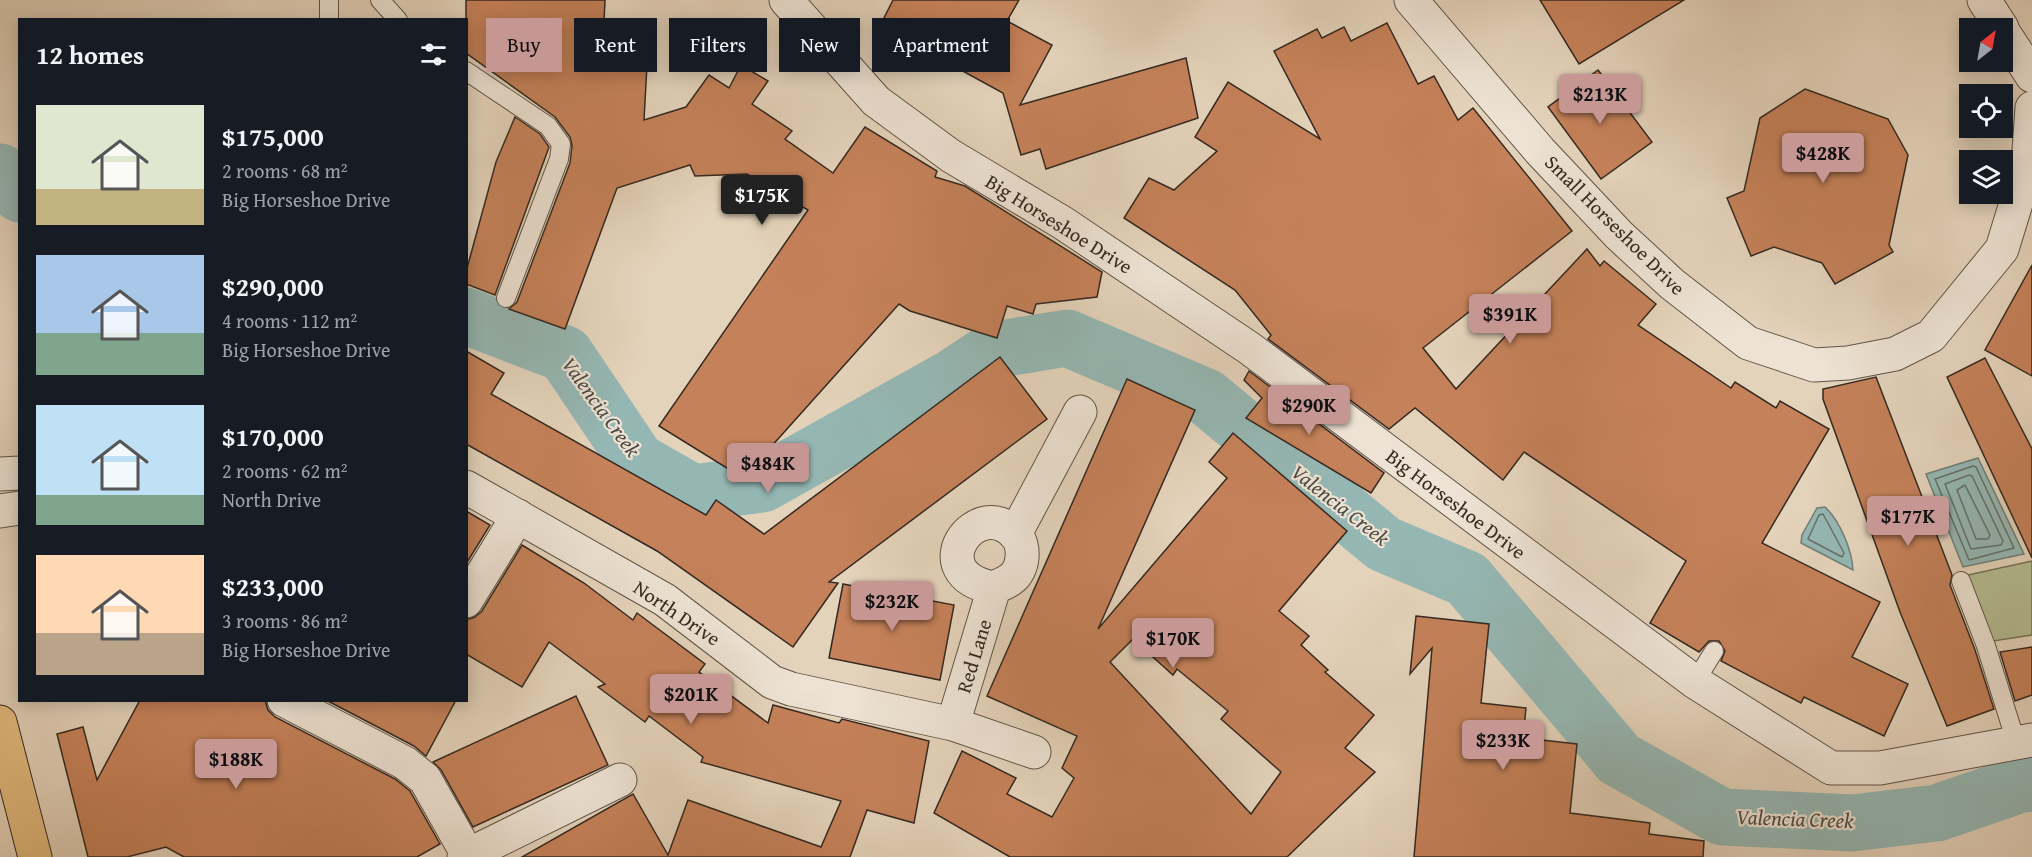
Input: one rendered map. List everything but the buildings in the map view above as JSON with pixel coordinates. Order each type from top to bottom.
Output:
[{"type":"main road","points":[[0,722],[34,857]]},
{"type":"street","name":"Big Horseshoe Drive","points":[[786,0],[876,101],[951,156],[1063,223],[1249,348],[1695,682],[1831,768],[1880,768],[2024,741]]},
{"type":"street","name":"Small Horseshoe Drive","points":[[1410,0],[1540,151],[1619,235],[1672,284],[1748,343],[1814,364],[1848,363],[1895,354],[1931,336],[2002,249],[2028,164],[2032,108]]},
{"type":"street","points":[[1984,0],[1995,18]]},
{"type":"street","points":[[2013,46],[2032,76]]},
{"type":"street","points":[[1015,534],[1080,412]]},
{"type":"street","points":[[0,474],[18,474]]},
{"type":"street","name":"North Drive","points":[[468,488],[665,600],[772,682],[791,690],[953,724],[1034,752]]},
{"type":"street","points":[[0,511],[18,508]]},
{"type":"street","points":[[468,598],[518,516]]},
{"type":"street","points":[[982,523],[1001,523],[1015,534],[1022,546],[1021,564],[1013,578],[994,588],[975,584],[963,574],[957,552],[963,535],[982,523]]},
{"type":"street","name":"Red Lane","points":[[953,724],[994,588]]},
{"type":"street","points":[[288,702],[405,763],[425,779],[467,856],[620,780]]},
{"type":"lane","points":[[329,0],[329,18]]},
{"type":"lane","points":[[381,0],[396,18]]},
{"type":"lane","points":[[468,72],[548,126],[561,144],[559,159],[506,298]]},
{"type":"lane","points":[[1961,581],[2024,741]]},
{"type":"lane","points":[[1695,682],[1714,651]]},
{"type":"green space","points":[[2032,561],[2032,635],[1993,641],[1968,575]]},
{"type":"water","points":[[1978,458],[2024,554],[1963,567],[1926,474]]},
{"type":"water","points":[[1825,507],[1836,520],[1844,536],[1853,570],[1801,543],[1802,535],[1817,508]]},
{"type":"waterway","name":"Valencia Creek","points":[[0,172],[18,192]]},
{"type":"waterway","name":"Valencia Creek","points":[[468,317],[565,354],[637,461],[693,493],[762,484],[950,379],[994,350],[1067,338],[1206,397],[1384,544],[1467,579],[1619,759],[1722,817],[1852,823],[1937,813],[2018,785],[2032,783]]}]
